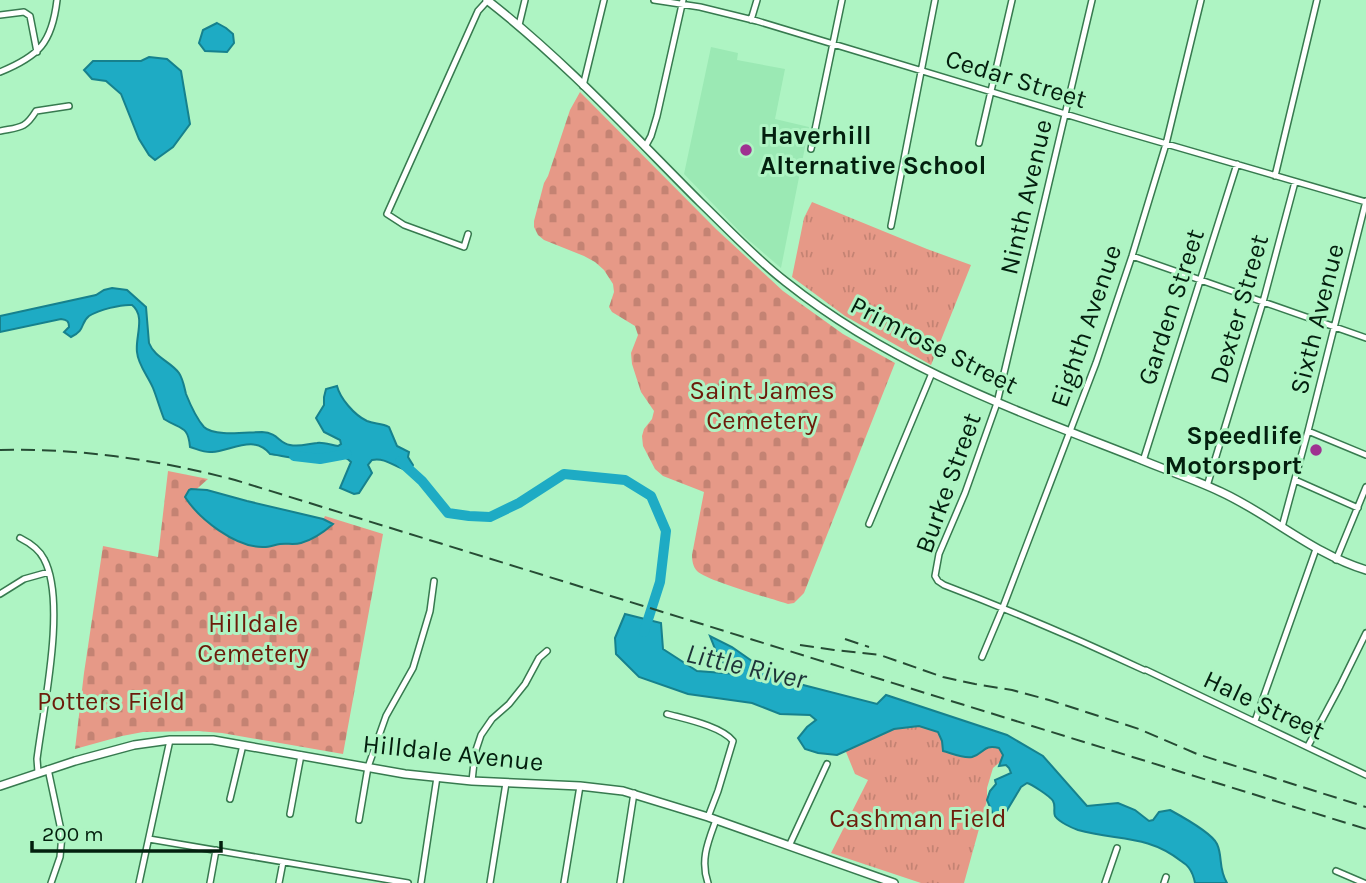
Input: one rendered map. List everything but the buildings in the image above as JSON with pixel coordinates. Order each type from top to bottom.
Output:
[{"type":"main road","name":"Primrose Street","points":[[488,0],[519,25],[583,86],[734,236],[784,281],[846,326],[895,355],[997,403],[1207,486],[1241,502],[1316,549],[1366,570]]},
{"type":"main road","name":"Hilldale Avenue","points":[[0,786],[48,769],[147,742],[206,740],[437,777],[580,786],[634,793],[894,883]]},
{"type":"street","points":[[0,72],[21,64],[37,52],[55,20],[57,0]]},
{"type":"street","points":[[468,234],[464,247],[404,225],[387,214],[478,11],[488,0]]},
{"type":"street","points":[[519,25],[525,0]]},
{"type":"street","points":[[583,86],[604,0]]},
{"type":"street","name":"Cedar Street","points":[[654,0],[682,2],[833,43],[1366,202]]},
{"type":"street","points":[[751,20],[757,0]]},
{"type":"street","points":[[811,149],[842,0]]},
{"type":"street","points":[[891,226],[935,0]]},
{"type":"street","points":[[979,143],[1012,0]]},
{"type":"street","name":"Ninth Avenue","points":[[997,403],[1092,0]]},
{"type":"street","name":"Eighth Avenue","points":[[982,656],[1096,363],[1132,256],[1166,144],[1200,0]]},
{"type":"street","points":[[1275,176],[1317,0]]},
{"type":"street","points":[[645,147],[657,116],[682,2]]},
{"type":"street","points":[[0,15],[24,12],[30,16],[37,52]]},
{"type":"street","points":[[0,131],[23,126],[36,111],[69,106]]},
{"type":"street","name":"Garden Street","points":[[1143,461],[1237,164]]},
{"type":"street","name":"Dexter Street","points":[[1207,486],[1264,302],[1295,181]]},
{"type":"street","name":"Sixth Avenue","points":[[1282,527],[1366,202]]},
{"type":"street","points":[[1132,256],[1366,338]]},
{"type":"street","points":[[869,523],[932,373]]},
{"type":"street","name":"Burke Street","points":[[935,576],[939,554],[965,493],[997,403]]},
{"type":"street","points":[[1308,431],[1366,455]]},
{"type":"street","points":[[1295,480],[1358,508]]},
{"type":"street","points":[[1336,559],[1366,487]]},
{"type":"street","points":[[20,538],[40,553],[47,564],[54,590],[53,644],[37,759],[38,772]]},
{"type":"street","points":[[1255,721],[1316,549]]},
{"type":"street","points":[[0,594],[24,579],[49,572]]},
{"type":"street","name":"Hale Street","points":[[935,576],[944,585],[1078,639],[1366,773]]},
{"type":"street","points":[[359,820],[368,767],[386,716],[413,668],[430,611],[434,581]]},
{"type":"street","points":[[1308,747],[1366,633]]},
{"type":"street","points":[[472,781],[475,753],[481,735],[492,719],[525,684],[539,658],[547,651]]},
{"type":"street","points":[[667,714],[703,724],[730,736],[733,741],[708,817]]},
{"type":"street","points":[[139,883],[170,740]]},
{"type":"street","points":[[230,799],[243,745]]},
{"type":"street","points":[[290,814],[301,755]]},
{"type":"street","points":[[789,846],[827,764]]},
{"type":"street","points":[[48,769],[62,835],[60,857],[51,883]]},
{"type":"street","points":[[421,883],[437,777]]},
{"type":"street","points":[[490,883],[506,783]]},
{"type":"street","points":[[564,883],[580,786]]},
{"type":"street","points":[[620,883],[634,793]]},
{"type":"street","points":[[708,883],[704,858],[716,820]]},
{"type":"street","points":[[149,839],[408,883]]},
{"type":"street","points":[[1105,883],[1117,848]]},
{"type":"street","points":[[210,883],[216,850]]},
{"type":"street","points":[[279,883],[283,862]]},
{"type":"street","points":[[1336,871],[1364,883]]},
{"type":"street","points":[[349,883],[351,873]]},
{"type":"shaded area","name":"Haverhill Alternative School","points":[[711,47],[738,53],[737,60],[785,69],[775,119],[809,127],[781,268],[745,237],[684,174]]},
{"type":"green space","name":"Saint James Cemetery","points":[[580,92],[716,229],[783,291],[843,334],[895,363],[804,593],[794,603],[788,604],[725,584],[703,575],[696,569],[692,555],[704,492],[663,476],[655,469],[643,446],[644,429],[652,419],[654,411],[641,392],[632,364],[631,353],[638,335],[635,326],[612,312],[609,307],[614,292],[613,284],[604,270],[584,256],[544,240],[534,227],[544,183],[570,110]]},
{"type":"green space","points":[[812,202],[971,265],[931,365],[845,316],[792,277],[804,218]]},
{"type":"green space","name":"Hilldale Cemetery","points":[[168,471],[208,479],[190,495],[321,525],[325,516],[383,534],[343,754],[198,731],[143,732],[75,749],[103,546],[158,557]]},
{"type":"green space","name":"Cashman Field","points":[[916,723],[989,742],[1004,748],[1007,756],[993,768],[964,883],[921,883],[831,853],[868,780],[855,774],[844,747],[863,735]]},
{"type":"water","points":[[217,23],[233,34],[234,43],[227,52],[205,51],[199,43],[203,30]]},
{"type":"water","points":[[149,57],[167,59],[181,71],[190,124],[173,147],[155,160],[139,139],[121,94],[106,81],[92,79],[84,70],[93,61],[141,61]]},
{"type":"water","points":[[112,288],[127,290],[146,307],[149,343],[155,352],[179,373],[186,394],[204,427],[223,433],[268,433],[294,446],[319,443],[338,446],[341,444],[340,440],[324,432],[316,418],[324,405],[326,389],[337,386],[344,401],[357,415],[367,421],[389,427],[397,446],[409,452],[408,457],[413,465],[410,471],[382,460],[372,460],[368,465],[372,473],[359,493],[354,494],[340,488],[351,462],[340,456],[291,458],[270,454],[264,448],[250,444],[209,452],[190,447],[185,431],[164,419],[153,388],[139,361],[139,321],[132,305],[110,308],[89,316],[79,332],[71,337],[64,332],[69,327],[68,322],[61,319],[0,332],[0,316],[96,295]]},
{"type":"water","points":[[191,489],[207,490],[323,519],[333,524],[301,543],[253,546],[219,531],[199,514],[185,497]]},
{"type":"water","points":[[625,614],[661,623],[663,649],[697,671],[737,674],[719,659],[710,636],[732,647],[776,678],[877,704],[886,695],[1007,735],[1043,756],[1087,806],[1118,803],[1135,810],[1149,821],[1159,812],[1170,810],[1196,825],[1217,844],[1222,872],[1227,883],[1195,883],[1186,865],[1156,846],[1069,826],[1055,816],[1053,801],[1027,783],[1021,787],[1006,812],[994,817],[987,800],[990,791],[996,784],[995,780],[1011,773],[1006,765],[999,766],[1003,755],[999,748],[987,748],[972,757],[958,756],[943,751],[938,732],[919,726],[894,729],[837,755],[818,753],[805,749],[798,738],[816,720],[810,715],[780,714],[752,703],[688,694],[639,677],[616,654],[615,638]]},
{"type":"waterway","name":"Little River","points":[[294,456],[320,459],[347,454]]},
{"type":"waterway","name":"Little River","points":[[400,461],[422,481],[448,513],[469,516],[490,517],[519,503],[564,474],[625,480],[651,496],[666,531],[660,582],[644,632]]},
{"type":"railway","points":[[0,450],[89,453],[177,467],[235,480],[1366,829]]},
{"type":"railway","points":[[845,639],[869,647]]},
{"type":"railway","points":[[800,645],[880,655],[943,677],[1049,700],[1139,729],[1197,754],[1366,807]]},
{"type":"place","name":"Haverhill Alternative School","points":[[746,150]]},
{"type":"place","name":"Speedlife Motorsport","points":[[1316,450]]},
{"type":"park label","name":"Potters Field","points":[[111,701]]}]
